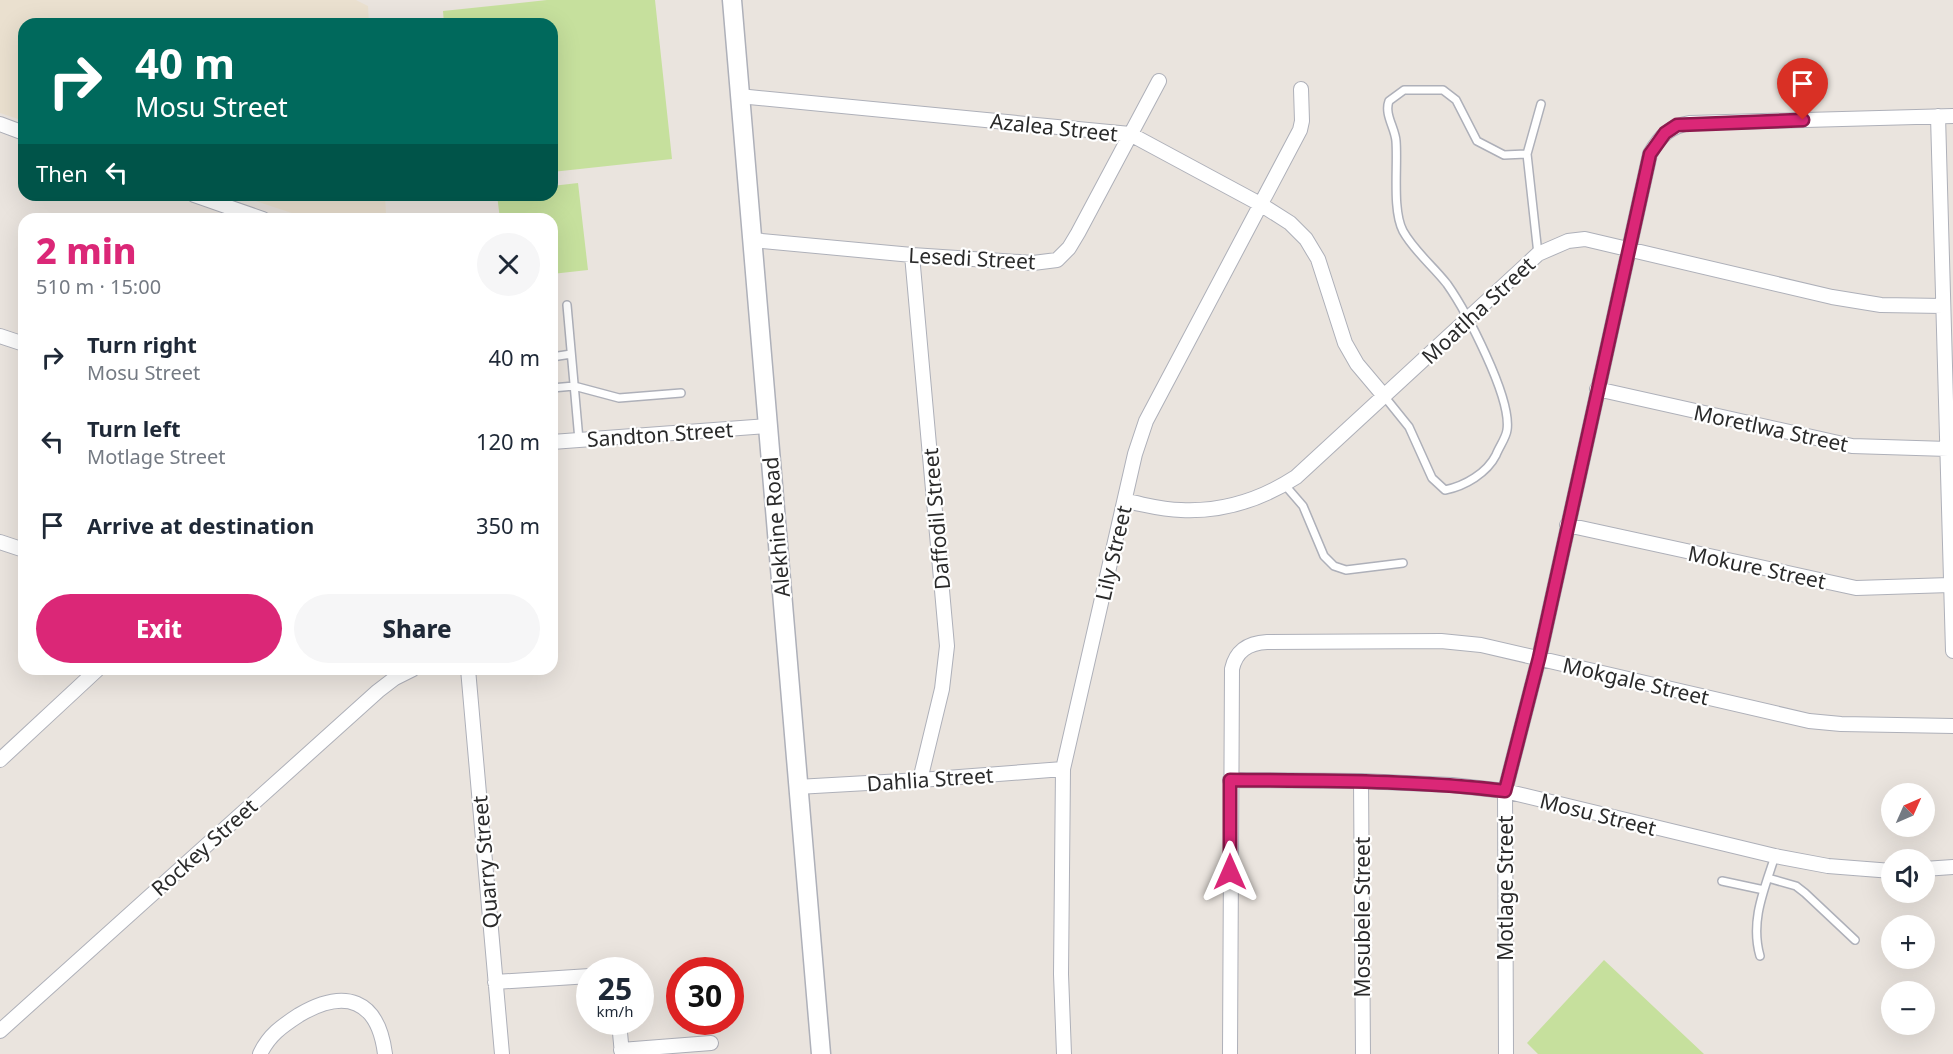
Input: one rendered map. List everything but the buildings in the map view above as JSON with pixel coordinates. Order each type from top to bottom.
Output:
[{"type":"street","name":"Alekhine Road","points":[[732,0],[763,344],[767,426],[821,1054]]},
{"type":"street","name":"Lesedi Street","points":[[752,240],[912,255],[1033,263],[1057,260],[1069,248],[1078,233],[1159,81]]},
{"type":"street","name":"Lily Street","points":[[1064,1054],[1061,974],[1063,769],[1135,454],[1146,421],[1299,130],[1302,121],[1301,89]]},
{"type":"street","name":"Azalea Street","points":[[739,96],[1130,134],[1260,204],[1290,223],[1306,239],[1318,259],[1345,343],[1357,364],[1384,396]]},
{"type":"street","points":[[1938,116],[1953,651]]},
{"type":"street","name":"Motlage Street","points":[[1506,1054],[1505,791],[1539,658],[1650,154],[1665,133],[1677,125],[1953,116]]},
{"type":"street","points":[[0,124],[18,131]]},
{"type":"street","points":[[211,201],[246,213]]},
{"type":"street","name":"Moatlha Street","points":[[1125,501],[1180,510],[1215,508],[1273,492],[1296,477],[1538,254],[1568,241],[1585,239],[1832,297],[1881,305],[1943,306]]},
{"type":"street","name":"Daffodil Street","points":[[912,255],[947,646],[942,689],[920,780]]},
{"type":"street","points":[[0,336],[18,342]]},
{"type":"street","name":"Moretlwa Street","points":[[1597,389],[1852,446],[1948,449]]},
{"type":"street","name":"Sandton Street","points":[[558,442],[767,426]]},
{"type":"street","name":"Mokure Street","points":[[1567,525],[1856,588],[1950,585]]},
{"type":"street","points":[[0,542],[18,548]]},
{"type":"street","name":"Mokgale Street","points":[[1230,780],[1232,669],[1236,656],[1247,647],[1267,642],[1441,641],[1481,645],[1809,721],[1841,724],[1953,726]]},
{"type":"street","points":[[0,760],[92,675]]},
{"type":"street","name":"Rockey Street","points":[[0,1031],[378,691],[401,675]]},
{"type":"street","name":"Quarry Street","points":[[469,675],[502,1054]]},
{"type":"street","name":"Dahlia Street","points":[[797,787],[1063,769]]},
{"type":"street","points":[[1230,780],[1230,1054]]},
{"type":"street","name":"Mosu Street","points":[[1230,780],[1361,781],[1452,785],[1505,791],[1775,856],[1828,866],[1881,870]]},
{"type":"street","name":"Mosubele Street","points":[[1361,781],[1363,1054]]},
{"type":"street","points":[[1935,868],[1953,867]]},
{"type":"street","points":[[495,982],[576,977]]},
{"type":"street","points":[[260,1054],[273,1033],[315,1006],[330,1001],[347,1001],[365,1008],[376,1020],[382,1033],[385,1054]]},
{"type":"street","points":[[620,1035],[622,1052],[711,1043]]},
{"type":"lane","points":[[1384,396],[1409,427],[1432,478],[1445,490],[1456,488],[1483,472],[1493,460],[1507,432],[1507,416],[1492,369],[1448,285],[1403,230],[1398,216],[1395,133],[1387,106],[1393,97],[1404,90],[1443,90],[1456,100],[1477,141],[1504,154],[1527,154]]},
{"type":"lane","points":[[1538,254],[1527,154],[1541,104]]},
{"type":"lane","points":[[567,305],[579,440]]},
{"type":"lane","points":[[558,356],[571,354]]},
{"type":"lane","points":[[558,387],[574,386],[619,398],[681,393]]},
{"type":"lane","points":[[1284,484],[1303,506],[1324,556],[1334,566],[1346,570],[1403,563]]},
{"type":"lane","points":[[1760,956],[1755,925],[1775,856]]},
{"type":"lane","points":[[1768,878],[1796,886],[1855,940]]},
{"type":"lane","points":[[1722,881],[1764,890]]},
{"type":"shaded area","points":[[0,0],[356,0],[368,6],[369,18],[18,18],[18,119],[0,113]]},
{"type":"shaded area","points":[[255,201],[385,201],[386,213],[292,213]]},
{"type":"green space","points":[[547,0],[655,0],[672,159],[558,171],[558,18],[444,18],[443,11]]},
{"type":"green space","points":[[578,183],[588,270],[558,273],[558,213],[499,213],[498,201],[558,201],[558,185]]},
{"type":"green space","points":[[1604,960],[1704,1054],[1538,1054],[1527,1043]]},
{"type":"route","points":[[1230,872],[1230,780],[1361,781],[1452,785],[1505,791],[1539,658],[1650,154],[1665,133],[1677,125],[1803,120]]}]
